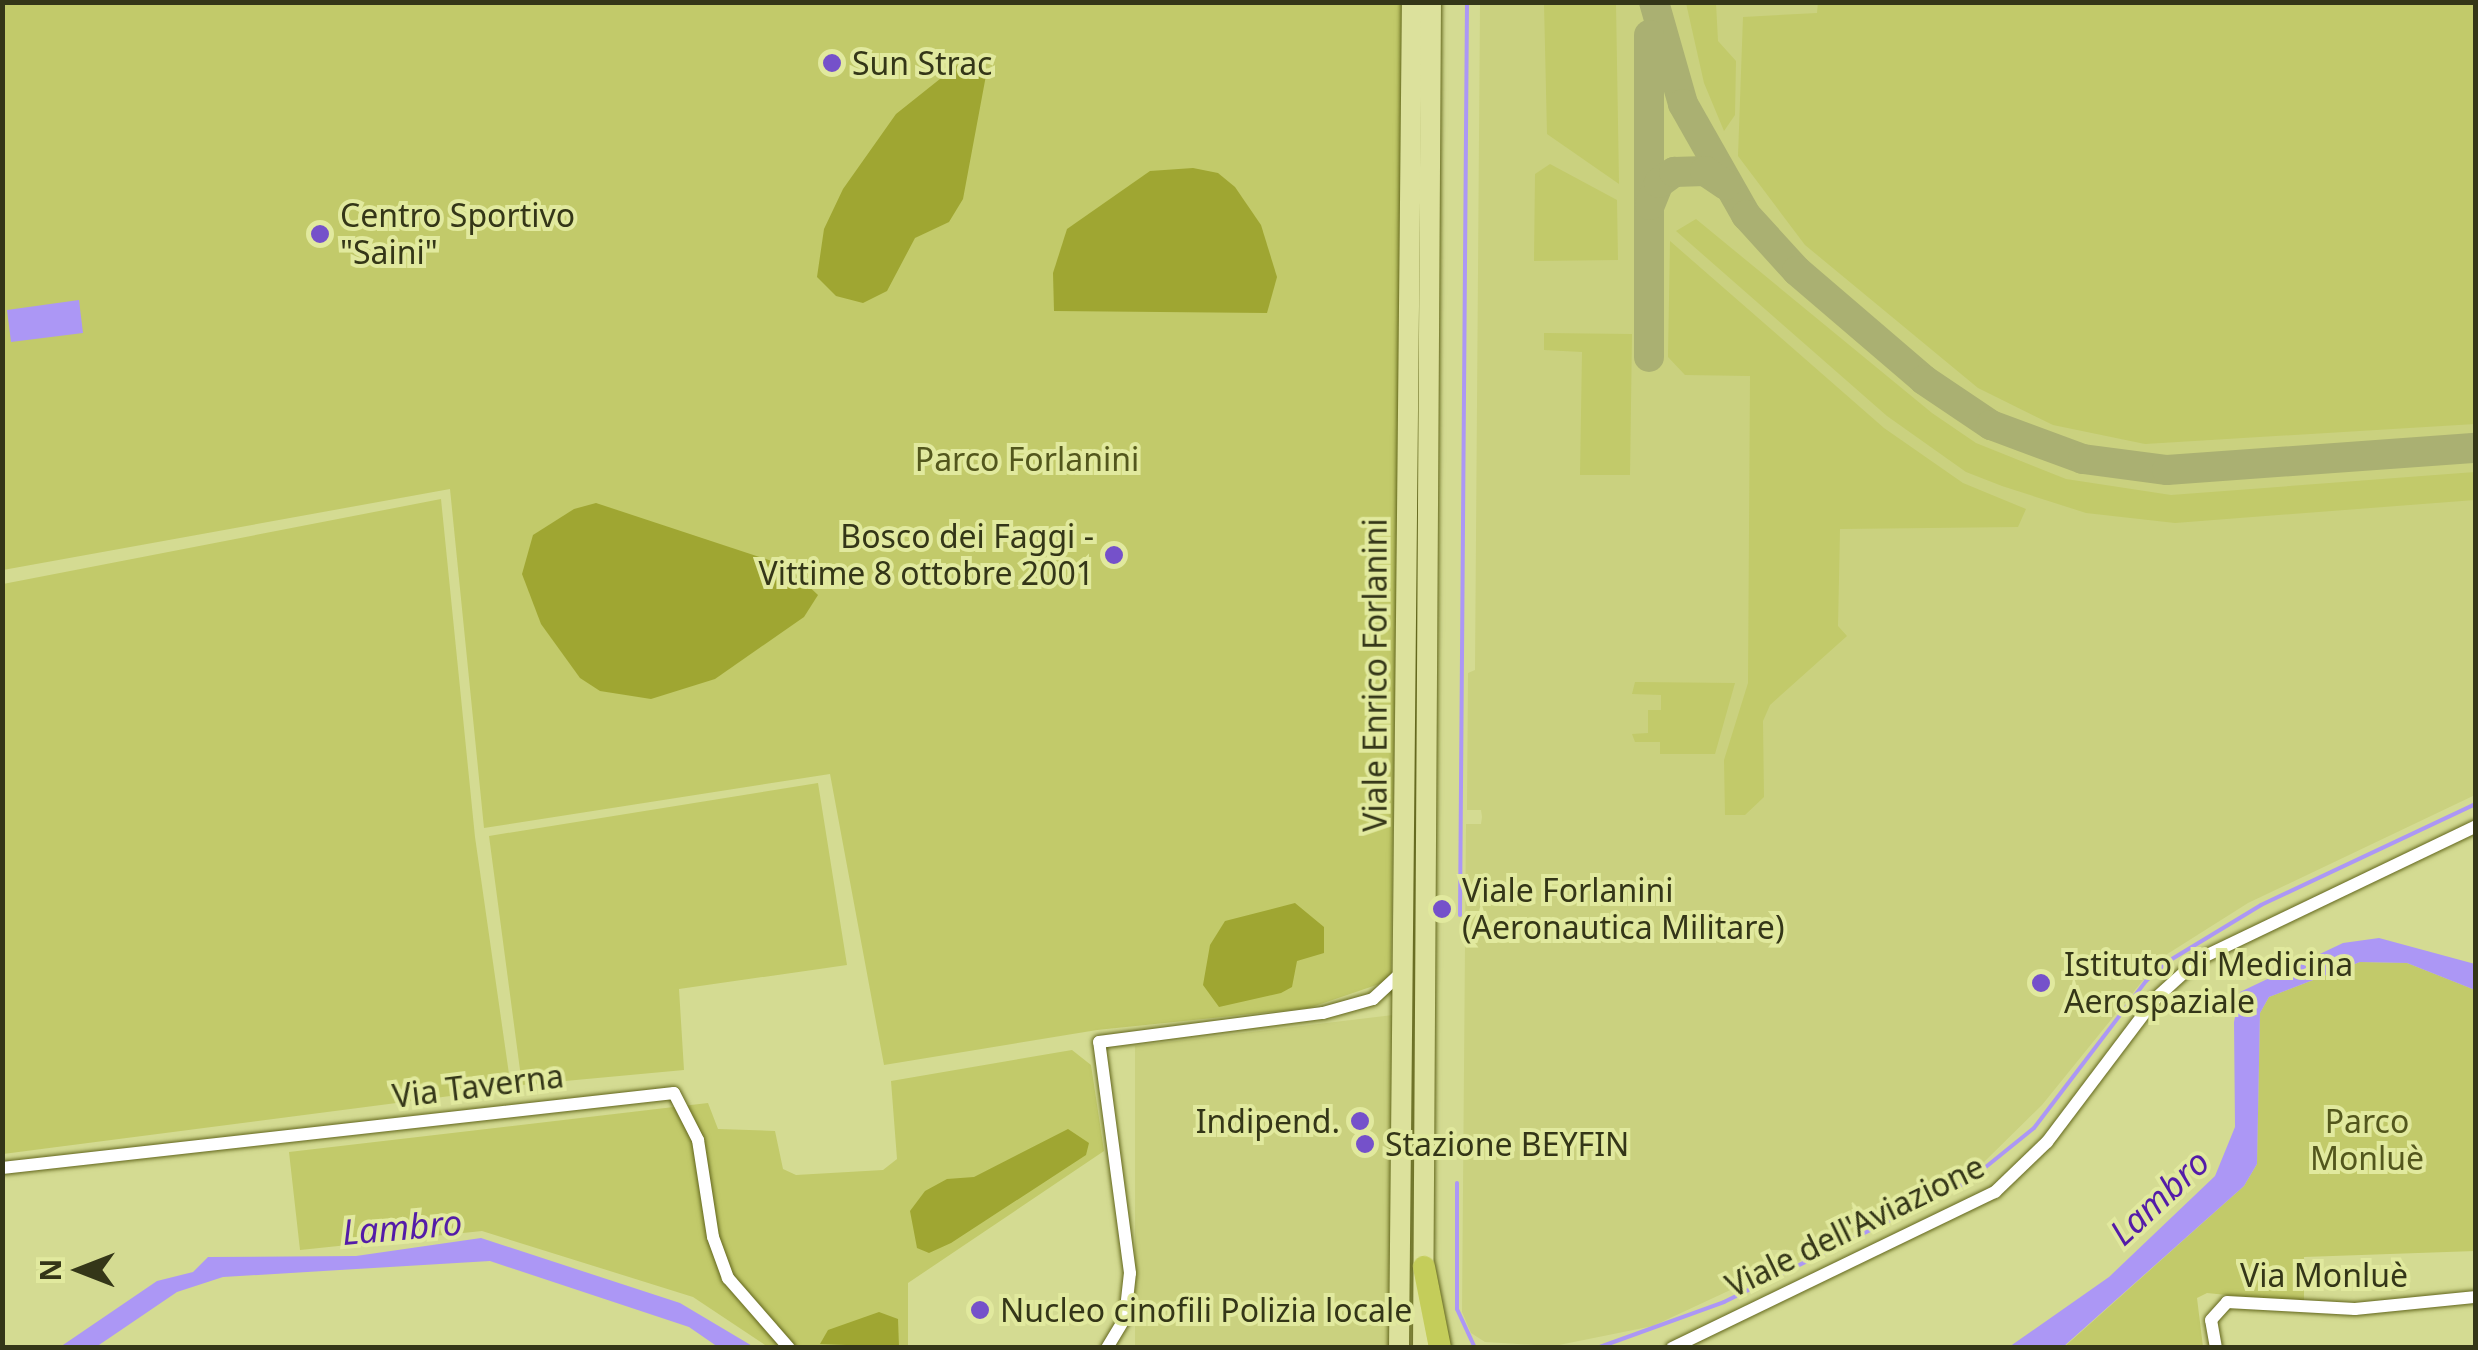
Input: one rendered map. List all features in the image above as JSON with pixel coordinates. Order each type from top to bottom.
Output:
[{"type":"highway","points":[[1424,1267],[1440,1348]]},
{"type":"main road","name":"Viale Enrico Forlanini","points":[[1399,1348],[1412,2]]},
{"type":"main road","name":"Viale Enrico Forlanini","points":[[1423,1348],[1430,2]]},
{"type":"street","name":"Viale dell'Aviazione","points":[[1672,1348],[1995,1192],[2048,1142],[2155,999],[2199,959],[2476,826]]},
{"type":"street","points":[[1107,1348],[1125,1318],[1130,1281],[1099,1042],[1301,1016],[1372,999],[1395,984],[1403,968]]},
{"type":"street","points":[[1372,999],[1397,1010],[1402,1047]]},
{"type":"street","name":"Via Taverna","points":[[2,1168],[674,1093],[698,1140],[713,1237],[728,1278],[789,1348]]},
{"type":"street","name":"Via Monluè","points":[[2216,1348],[2211,1320],[2228,1302],[2355,1309],[2476,1297]]},
{"type":"shaded area","points":[[1480,3],[2475,3],[2475,795],[2248,903],[2161,958],[2042,1105],[1983,1163],[1796,1263],[1793,1250],[1769,1250],[1769,1272],[1653,1326],[1554,1346],[1485,1342],[1471,1333],[1462,1312],[1466,824],[1481,824],[1482,817],[1481,810],[1467,810],[1468,673],[1475,670]]},
{"type":"shaded area","points":[[965,59],[987,70],[963,199],[949,222],[915,238],[887,291],[863,303],[836,296],[817,277],[824,229],[843,189],[896,114]]},
{"type":"shaded area","points":[[1193,168],[1218,173],[1235,187],[1261,225],[1277,277],[1267,313],[1054,311],[1053,273],[1067,229],[1150,171]]},
{"type":"shaded area","points":[[79,300],[83,333],[11,342],[7,310]]},
{"type":"shaded area","points":[[596,503],[787,566],[818,595],[804,617],[715,679],[651,699],[600,691],[580,678],[541,624],[522,574],[533,535],[574,509]]},
{"type":"shaded area","points":[[1295,903],[1324,927],[1324,953],[1297,961],[1292,987],[1281,993],[1219,1007],[1203,985],[1210,945],[1225,921]]},
{"type":"shaded area","points":[[2379,938],[2475,964],[2475,990],[2407,963],[2360,962],[2269,997],[2260,1013],[2257,1164],[2244,1186],[2063,1347],[2009,1347],[2109,1277],[2215,1176],[2235,1127],[2234,1022],[2240,992],[2343,943]]},
{"type":"shaded area","points":[[1393,1015],[1389,1347],[1135,1347],[1135,1046]]},
{"type":"shaded area","points":[[1068,1129],[1089,1143],[1086,1155],[951,1243],[929,1253],[917,1248],[910,1211],[925,1191],[947,1179],[974,1177]]},
{"type":"shaded area","points":[[481,1238],[680,1303],[754,1347],[718,1347],[689,1327],[490,1261],[223,1277],[177,1292],[96,1347],[60,1347],[157,1281],[193,1272],[208,1257],[356,1256]]},
{"type":"shaded area","points":[[879,1312],[898,1319],[899,1347],[820,1344],[828,1330]]},
{"type":"green space","points":[[1818,2],[2475,3],[2475,424],[2145,444],[2053,425],[1978,388],[1805,245],[1738,156],[1743,17],[1817,13]]},
{"type":"green space","name":"Parco Forlanini","points":[[3,3],[1404,3],[1391,980],[1309,1008],[1097,1030],[884,1065],[830,774],[484,828],[450,489],[3,570]]},
{"type":"green space","points":[[1544,3],[1616,3],[1619,184],[1547,134]]},
{"type":"green space","points":[[1686,3],[1716,3],[1718,41],[1736,61],[1735,115],[1724,131],[1704,83]]},
{"type":"green space","points":[[1550,164],[1617,200],[1618,260],[1534,261],[1535,174]]},
{"type":"green space","points":[[1696,219],[1932,413],[1976,443],[2066,479],[2171,495],[2475,472],[2475,500],[2175,523],[2086,513],[2002,486],[1966,472],[1887,416],[1676,231]]},
{"type":"green space","points":[[1670,241],[1884,428],[1963,483],[2026,509],[2018,527],[1840,529],[1838,626],[1847,636],[1770,705],[1763,721],[1764,797],[1745,815],[1725,815],[1724,760],[1748,683],[1750,376],[1685,375],[1668,357]]},
{"type":"green space","points":[[1544,333],[1632,334],[1630,475],[1580,475],[1582,352],[1544,350]]},
{"type":"green space","points":[[441,499],[475,837],[511,1088],[3,1154],[3,584]]},
{"type":"green space","points":[[1635,682],[1735,683],[1715,754],[1660,754],[1660,742],[1635,742],[1632,734],[1648,733],[1648,710],[1661,710],[1661,695],[1632,694]]},
{"type":"green space","points":[[818,783],[847,965],[679,989],[684,1070],[522,1085],[489,836]]},
{"type":"green space","name":"Parco Monluè","points":[[2360,962],[2407,963],[2475,990],[2475,1251],[2304,1257],[2304,1303],[2207,1293],[2197,1298],[2203,1347],[2063,1348],[2244,1186],[2257,1164],[2260,1013],[2269,997]]},
{"type":"green space","points":[[1072,1050],[1091,1065],[1104,1151],[908,1283],[908,1348],[768,1347],[693,1297],[482,1231],[300,1250],[289,1152],[708,1103],[718,1129],[775,1131],[783,1169],[796,1175],[883,1170],[897,1159],[891,1081]]},
{"type":"waterway","points":[[1460,915],[1467,2]]},
{"type":"waterway","points":[[1597,1348],[1724,1302],[1966,1183],[2034,1128],[2146,981],[2167,962],[2261,905],[2476,804]]},
{"type":"waterway","points":[[1457,1183],[1457,1309],[1475,1348]]},
{"type":"taxiway","points":[[1654,2],[1683,104],[1746,215],[1797,271],[1924,380],[1991,425],[2083,459],[2167,470],[2476,448]]},
{"type":"taxiway","points":[[1649,35],[1649,357]]},
{"type":"taxiway","points":[[1650,205],[1659,183],[1674,172],[1705,171],[1726,185]]},
{"type":"place","name":"Sun Strac","points":[[832,63]]},
{"type":"place","name":"Centro Sportivo \"Saini\"","points":[[320,234]]},
{"type":"place","name":"Bosco dei Faggi - Vittime 8 ottobre 2001","points":[[1114,555]]},
{"type":"place","name":"Viale Forlanini (Aeronautica Militare)","points":[[1442,909]]},
{"type":"place","name":"Istituto di Medicina Aerospaziale","points":[[2041,983]]},
{"type":"place","name":"Indipend.","points":[[1360,1121]]},
{"type":"place","name":"Stazione BEYFIN","points":[[1365,1144]]},
{"type":"place","name":"Nucleo cinofili Polizia locale","points":[[980,1310]]},
{"type":"water label","name":"Lambro","points":[[2159,1197]]},
{"type":"water label","name":"Lambro","points":[[402,1227]]}]
